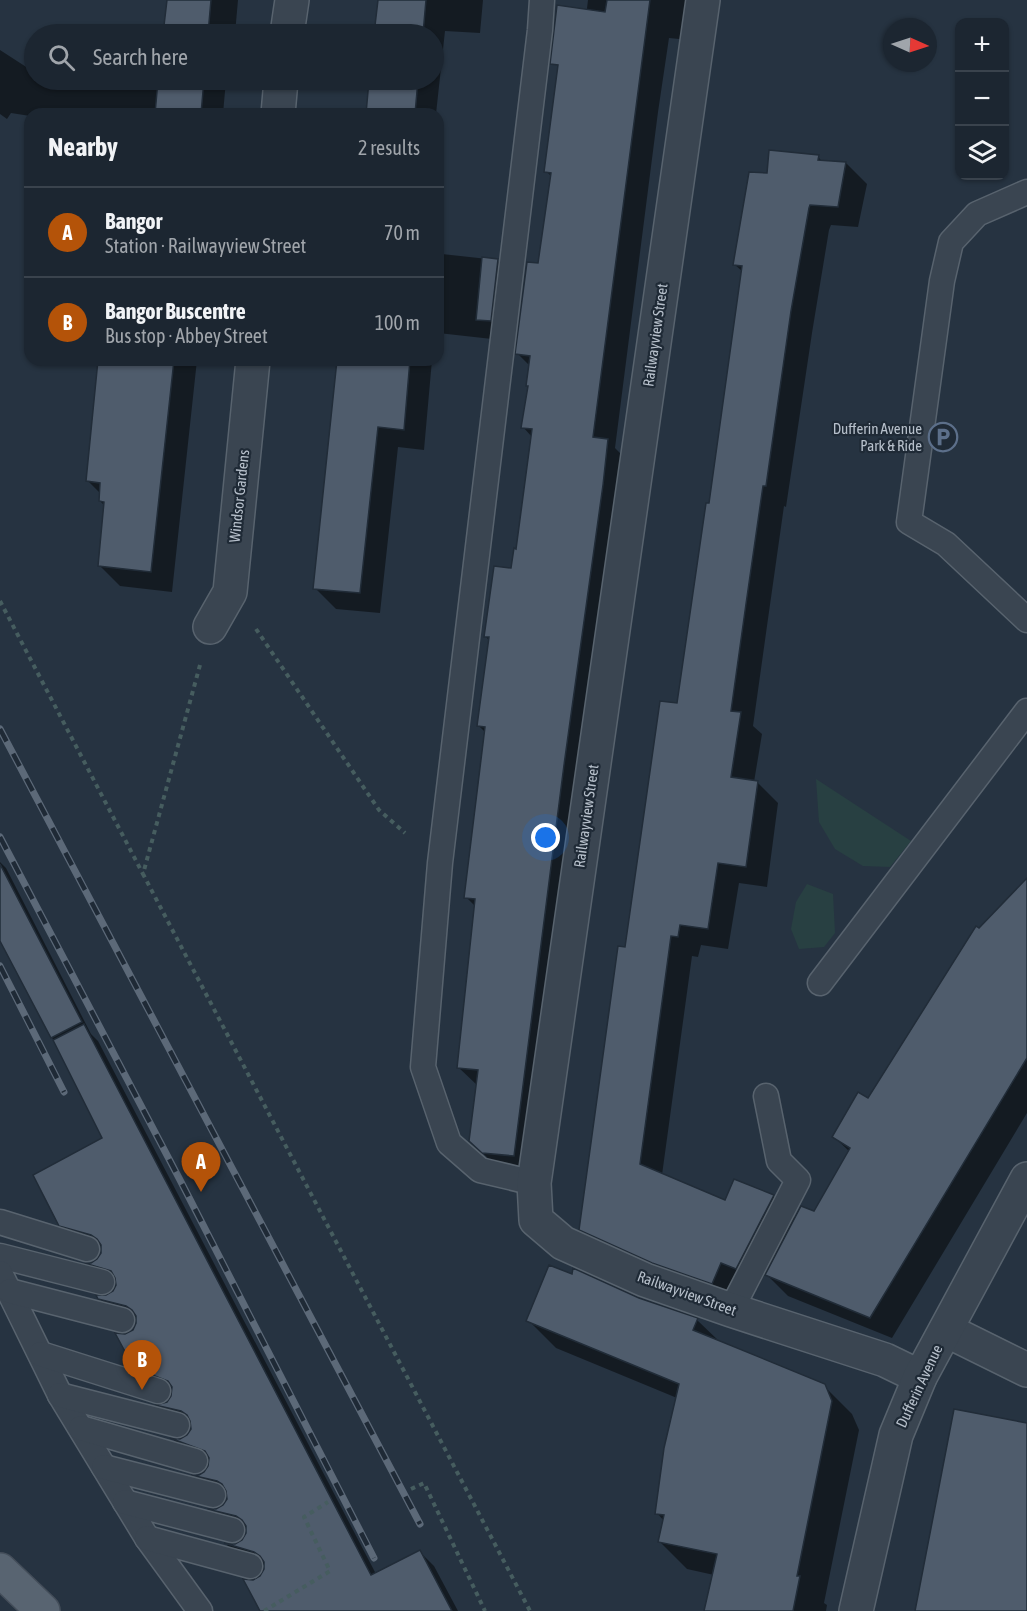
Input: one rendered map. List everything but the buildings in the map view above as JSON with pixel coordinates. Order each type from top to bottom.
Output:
[{"type":"main road","points":[[0,1570],[43,1611]]},
{"type":"street","points":[[288,24],[292,0]]},
{"type":"street","name":"Railwayview Street","points":[[703,0],[534,1183],[536,1220],[563,1243],[645,1280],[885,1360],[920,1377]]},
{"type":"street","points":[[279,108],[280,90]]},
{"type":"street","name":"Windsor Gardens","points":[[210,627],[230,591],[252,366]]},
{"type":"street","name":"Dufferin Avenue","points":[[856,1611],[896,1435],[920,1377],[1027,1179]]},
{"type":"street","points":[[946,1330],[1027,1370]]},
{"type":"lane","points":[[534,1183],[480,1170],[449,1143],[423,1067],[440,863],[542,0]]},
{"type":"lane","points":[[1026,618],[946,544],[909,522],[942,281],[951,242],[977,214],[1027,192]]},
{"type":"lane","points":[[820,983],[1027,711]]},
{"type":"lane","points":[[731,1310],[798,1180],[779,1161],[766,1096]]},
{"type":"lane","points":[[0,1222],[87,1249]]},
{"type":"lane","points":[[0,1256],[102,1282]]},
{"type":"lane","points":[[5,1282],[122,1320]]},
{"type":"lane","points":[[5,1282],[60,1395],[147,1538],[200,1611]]},
{"type":"lane","points":[[41,1354],[158,1391]]},
{"type":"lane","points":[[60,1395],[177,1425]]},
{"type":"lane","points":[[81,1428],[195,1461]]},
{"type":"lane","points":[[104,1467],[213,1495]]},
{"type":"lane","points":[[125,1502],[232,1530]]},
{"type":"lane","points":[[147,1538],[250,1566]]},
{"type":"path","points":[[230,591],[379,810],[440,863]]},
{"type":"path","points":[[0,601],[530,1611]]},
{"type":"path","points":[[143,874],[210,627]]},
{"type":"path","points":[[411,1489],[424,1483],[485,1611]]},
{"type":"path","points":[[264,1611],[330,1571],[304,1517],[328,1502]]},
{"type":"green space","points":[[816,779],[911,841],[890,867],[863,866],[835,849],[819,822]]},
{"type":"green space","points":[[807,884],[833,894],[835,933],[824,947],[799,949],[791,929],[796,902]]},
{"type":"railway","points":[[0,729],[420,1524]]},
{"type":"railway","points":[[0,837],[179,1178],[374,1558]]},
{"type":"railway","points":[[0,966],[64,1092]]},
{"type":"place","name":"Dufferin Avenue Park & Ride","points":[[943,437]]},
{"type":"place","name":"Bangor","points":[[201,1192]]},
{"type":"place","name":"Bangor Buscentre","points":[[142,1390]]}]
